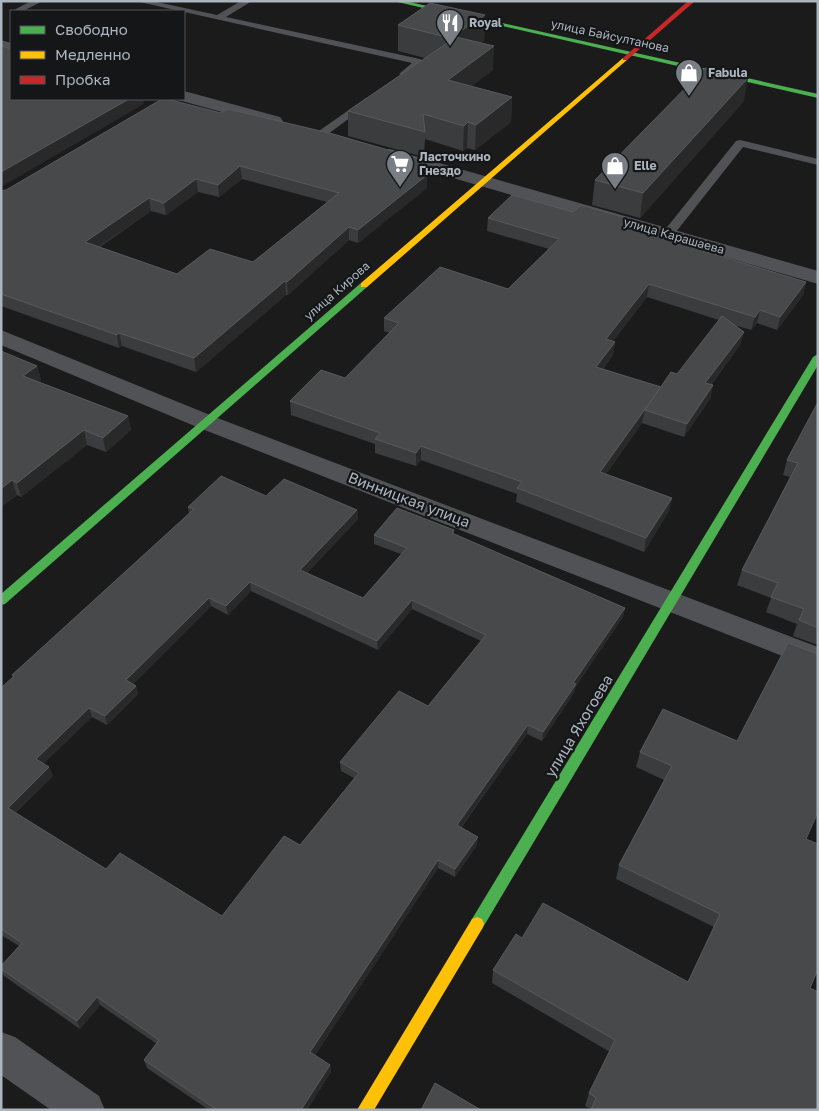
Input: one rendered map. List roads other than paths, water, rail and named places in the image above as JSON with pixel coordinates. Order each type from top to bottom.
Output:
[{"type":"street","name":"улица Байсултанова","points":[[396,1],[818,96]]},
{"type":"street","name":"улица Кирова","points":[[1,601],[486,182],[692,1]]},
{"type":"street","points":[[185,96],[338,140]]},
{"type":"street","name":"улица Карашаева","points":[[375,150],[818,278]]},
{"type":"street","name":"Винницкая улица","points":[[1,337],[206,422],[818,659]]},
{"type":"street","name":"улица Яхогоева","points":[[365,1110],[818,357]]},
{"type":"street","points":[[1,1052],[85,1110]]},
{"type":"lane","points":[[18,10],[39,1]]},
{"type":"lane","points":[[139,1],[181,10]]},
{"type":"lane","points":[[218,18],[248,1]]},
{"type":"lane","points":[[185,11],[420,62],[397,79]]},
{"type":"lane","points":[[320,134],[374,96]]},
{"type":"lane","points":[[668,234],[740,143],[818,162]]},
{"type":"place","name":"Royal","points":[[450,47]]},
{"type":"place","name":"Fabula","points":[[689,97]]},
{"type":"place","name":"Ласточкино Гнездо","points":[[400,188]]},
{"type":"place","name":"Elle","points":[[615,190]]}]
